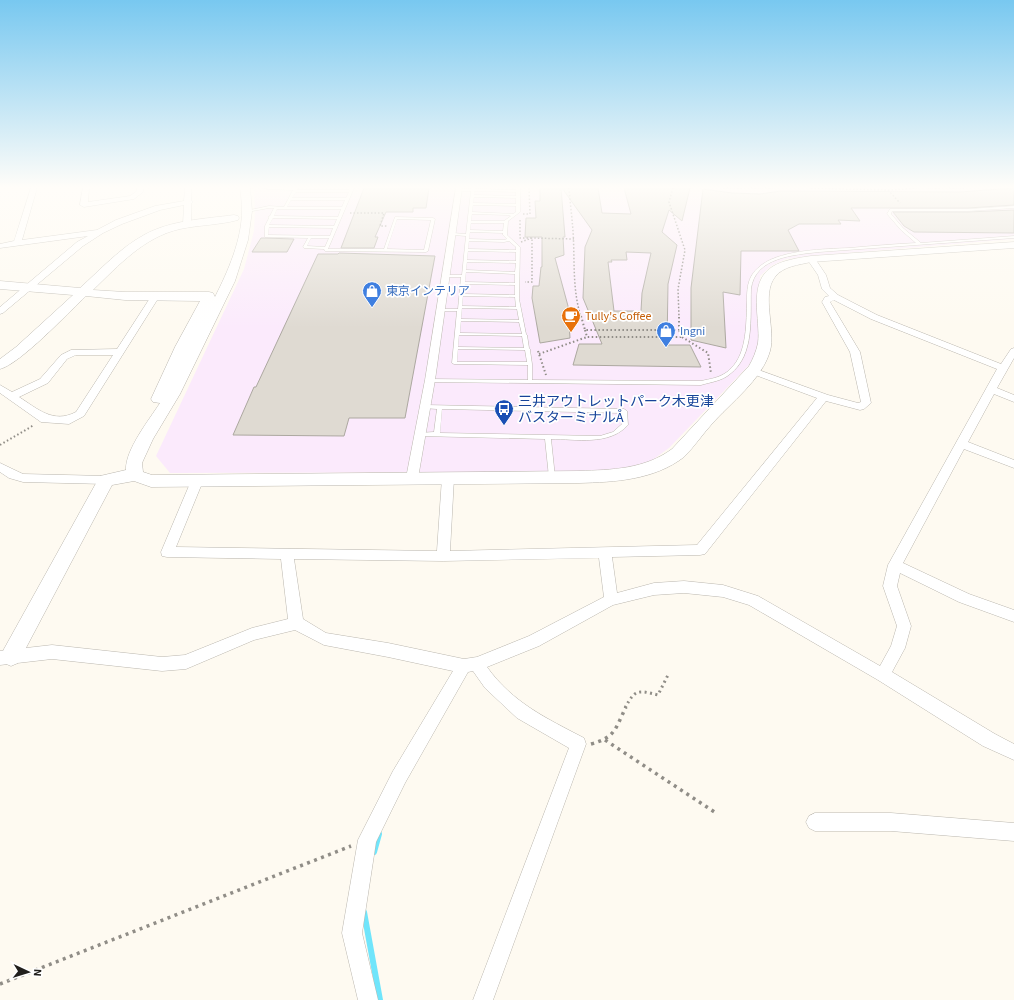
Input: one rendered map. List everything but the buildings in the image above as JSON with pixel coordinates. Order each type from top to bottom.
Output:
[{"type":"street","points":[[17,243],[20,235]]},
{"type":"street","points":[[0,246],[75,235]]},
{"type":"street","points":[[0,311],[80,244],[94,235]]},
{"type":"street","points":[[0,365],[21,350],[122,256],[140,242],[154,235]]},
{"type":"street","points":[[145,439],[159,394],[209,297],[230,243],[231,235]]},
{"type":"street","points":[[135,475],[134,463],[145,439],[173,394],[229,281],[243,235]]},
{"type":"street","points":[[412,478],[430,380],[453,235]]},
{"type":"street","points":[[0,467],[13,475],[23,478],[106,480],[135,475],[151,481],[625,475],[661,464],[677,453],[753,371],[763,352],[765,334],[757,316],[768,277],[777,270],[789,263],[811,259],[1014,245]]},
{"type":"street","points":[[811,259],[822,275],[826,289],[836,297],[874,317],[1003,368]]},
{"type":"street","points":[[0,285],[155,297],[209,297]]},
{"type":"street","points":[[0,388],[45,419],[69,420],[80,414],[155,297]]},
{"type":"street","points":[[753,371],[824,397],[860,407],[866,403],[855,352],[826,302],[828,299],[836,297]]},
{"type":"street","points":[[883,675],[898,648],[904,626],[890,586],[895,565],[961,443],[1014,351]]},
{"type":"street","points":[[12,396],[44,381],[64,357],[74,352],[120,352]]},
{"type":"street","points":[[992,390],[1014,399]]},
{"type":"street","points":[[197,481],[167,552],[444,556],[700,550],[824,397]]},
{"type":"street","points":[[961,443],[1014,464]]},
{"type":"street","points":[[444,556],[448,478]]},
{"type":"street","points":[[5,657],[106,480]]},
{"type":"street","points":[[605,553],[611,600]]},
{"type":"street","points":[[287,554],[296,623]]},
{"type":"street","points":[[895,565],[964,598],[1014,616]]},
{"type":"street","points":[[5,657],[52,652],[162,664],[186,662],[252,634],[296,623],[324,639],[470,665],[534,641],[611,600],[628,597],[654,589],[684,587],[723,591],[753,600],[883,675],[989,740],[1014,752]]},
{"type":"street","points":[[470,665],[522,712],[578,744],[482,1000]]},
{"type":"street","points":[[368,1000],[352,933],[367,840],[399,777],[470,665]]},
{"type":"street","points":[[815,822],[891,822],[1014,832]]},
{"type":"lane","points":[[266,235],[266,236],[332,237],[327,248]]},
{"type":"lane","points":[[385,251],[390,235]]},
{"type":"lane","points":[[310,237],[305,248],[327,248],[326,250],[426,251],[430,235]]},
{"type":"lane","points":[[468,235],[454,363],[530,364]]},
{"type":"lane","points":[[505,235],[518,247],[517,296],[528,349],[530,381]]},
{"type":"lane","points":[[908,235],[920,244]]},
{"type":"lane","points":[[430,380],[701,383],[718,380],[724,378],[735,366],[745,350],[748,334],[757,316],[749,285],[753,275],[764,265],[776,259],[819,251],[1014,238]]},
{"type":"lane","points":[[467,240],[504,241],[510,239]]},
{"type":"lane","points":[[466,250],[518,251]]},
{"type":"lane","points":[[465,261],[518,262]]},
{"type":"lane","points":[[446,276],[464,274],[517,273]]},
{"type":"lane","points":[[463,283],[517,284]]},
{"type":"lane","points":[[462,295],[517,296]]},
{"type":"lane","points":[[441,310],[460,308],[519,308]]},
{"type":"lane","points":[[459,320],[522,321]]},
{"type":"lane","points":[[457,334],[525,335]]},
{"type":"lane","points":[[456,348],[528,349]]},
{"type":"lane","points":[[420,434],[600,438],[615,433],[625,425],[624,411],[425,407]]},
{"type":"lane","points":[[437,434],[440,408]]},
{"type":"lane","points":[[548,437],[552,477]]},
{"type":"path","points":[[520,235],[520,238],[574,239]]},
{"type":"path","points":[[574,235],[574,286],[577,304],[587,337]]},
{"type":"path","points":[[680,235],[685,250],[678,289],[679,330],[682,337]]},
{"type":"path","points":[[517,243],[532,238]]},
{"type":"path","points":[[525,286],[525,282],[532,282],[532,238]]},
{"type":"path","points":[[585,330],[679,330]]},
{"type":"path","points":[[534,355],[587,337],[682,337],[708,353],[712,372],[708,377]]},
{"type":"path","points":[[537,349],[546,376]]},
{"type":"path","points":[[0,445],[45,419]]},
{"type":"path","points":[[578,744],[591,744],[605,740],[612,734],[632,695],[641,691],[658,695],[668,673]]},
{"type":"path","points":[[605,740],[716,813]]},
{"type":"path","points":[[0,984],[367,840]]},
{"type":"shaded area","points":[[253,235],[1014,235],[1014,239],[786,259],[771,266],[760,276],[758,310],[760,348],[749,365],[669,448],[651,461],[623,469],[577,472],[170,473],[156,456],[244,269]]},
{"type":"waterway","points":[[374,852],[379,834]]},
{"type":"waterway","points":[[364,912],[380,1000]]},
{"type":"place","name":"東京インテリア","points":[[372,308]]},
{"type":"place","name":"Tully's Coffee","points":[[571,333]]},
{"type":"place","name":"Ingni","points":[[666,348]]},
{"type":"place","name":"三井アウトレットパーク木更津 バスターミナルÅ","points":[[504,426]]}]
